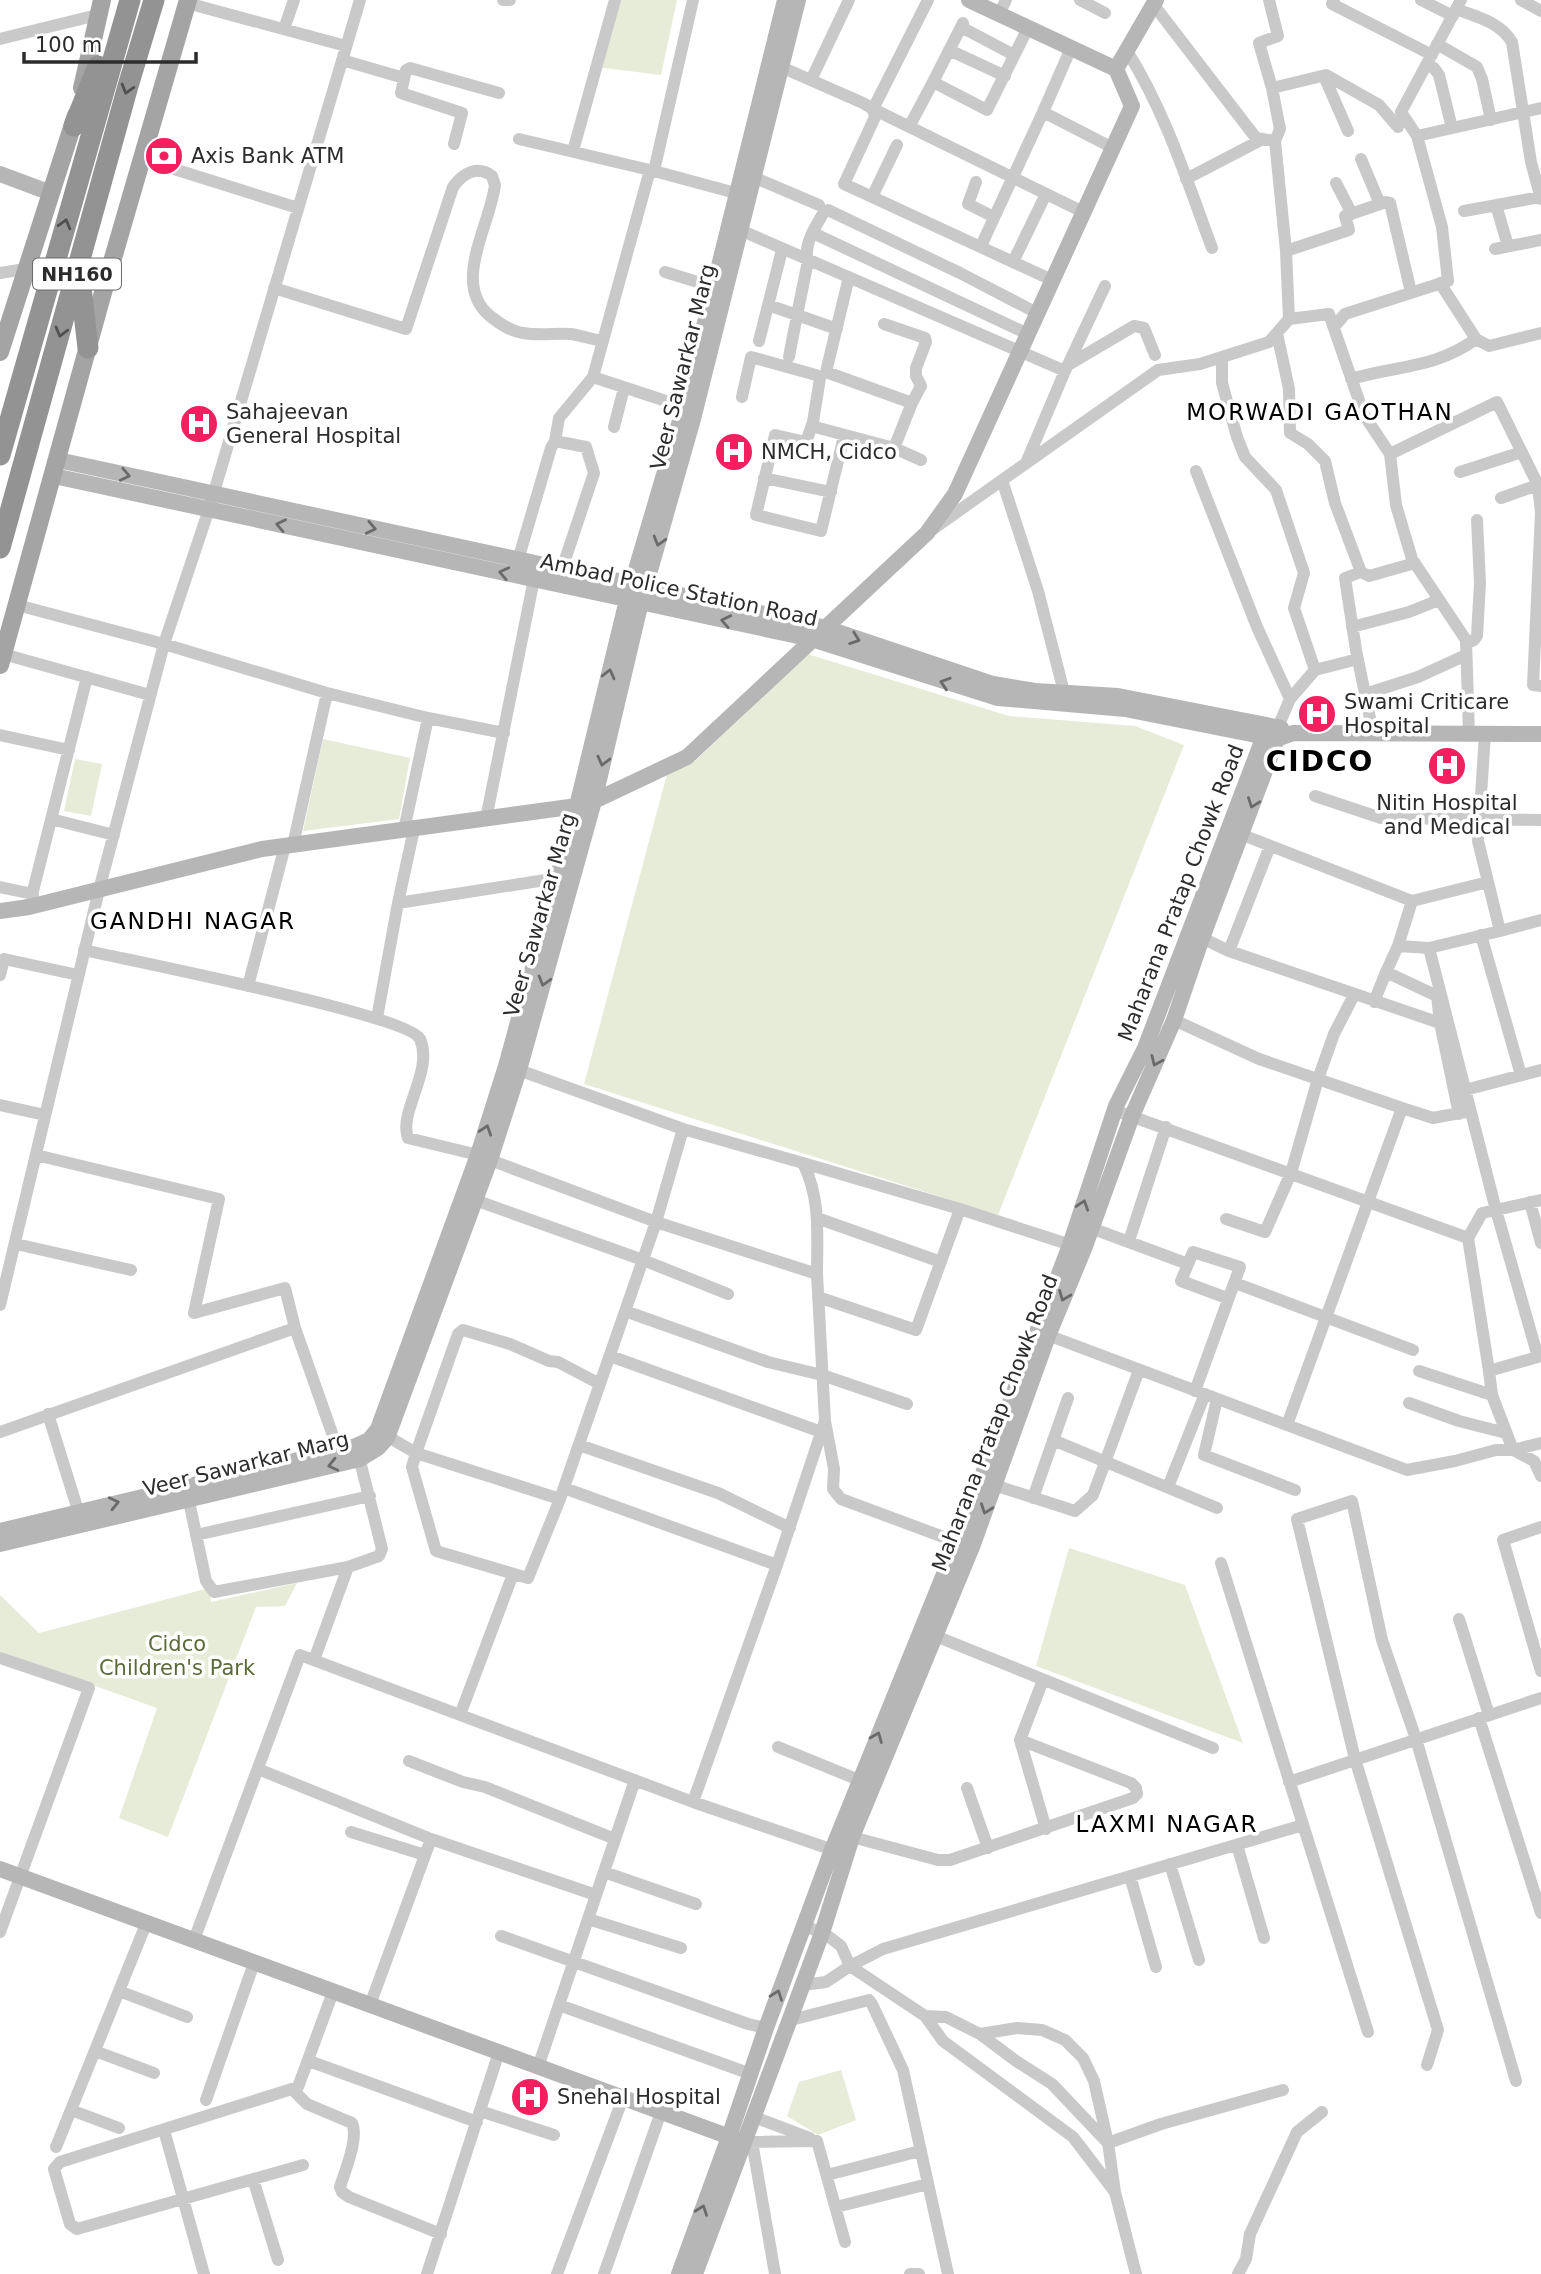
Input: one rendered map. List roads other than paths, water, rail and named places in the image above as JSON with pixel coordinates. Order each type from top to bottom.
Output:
[{"type":"highway","points":[[74,126],[111,35],[123,23],[130,0]]},
{"type":"highway","name":"NH160","points":[[0,548],[128,86],[155,0]]},
{"type":"highway","name":"NH160","points":[[0,455],[123,23]]},
{"type":"highway","points":[[79,267],[88,348]]},
{"type":"main road","points":[[2,660],[188,1]]},
{"type":"main road","points":[[0,352],[74,126],[99,8]]},
{"type":"street","points":[[284,29],[294,0]]},
{"type":"street","points":[[0,1305],[3,1277],[16,1244],[99,890],[164,644],[211,502],[360,0]]},
{"type":"street","points":[[503,0],[510,0]]},
{"type":"street","points":[[573,151],[615,0]]},
{"type":"street","points":[[518,559],[555,441],[559,418],[593,377],[652,170],[692,0]]},
{"type":"street","name":"Veer Sawarkar Marg","points":[[675,459],[684,407],[714,287],[743,195],[785,0]]},
{"type":"street","name":"Veer Sawarkar Marg","points":[[512,1068],[558,878],[740,230],[743,195],[754,177],[798,0]]},
{"type":"street","points":[[810,80],[849,0]]},
{"type":"street","points":[[928,0],[873,109],[874,117],[844,184],[1052,280]]},
{"type":"street","points":[[927,533],[955,494],[1132,106],[1116,69],[1028,28],[1003,7],[969,0]]},
{"type":"street","points":[[1080,0],[1105,13]]},
{"type":"street","points":[[1186,179],[1269,140],[1280,129],[1259,43],[1278,36],[1269,0]]},
{"type":"street","points":[[1334,0],[1332,4],[1432,54],[1477,67],[1491,120]]},
{"type":"street","points":[[1421,0],[1457,8],[1492,23],[1505,31],[1512,42],[1522,112],[1536,161],[1541,198],[1464,211]]},
{"type":"street","points":[[1521,0],[1541,10]]},
{"type":"street","points":[[188,1],[346,46]]},
{"type":"street","points":[[1116,69],[1155,2],[1256,138],[1269,140]]},
{"type":"street","points":[[0,39],[99,8]]},
{"type":"street","points":[[1334,327],[1345,314],[1447,281],[1442,227],[1416,136],[1401,112],[1457,8]]},
{"type":"street","points":[[909,127],[962,25],[1014,55]]},
{"type":"street","points":[[933,82],[988,110],[1028,28]]},
{"type":"street","points":[[981,246],[1071,48]]},
{"type":"street","points":[[949,50],[1004,76]]},
{"type":"street","points":[[1127,51],[1146,81],[1212,248]]},
{"type":"street","points":[[1432,54],[1452,128]]},
{"type":"street","points":[[342,60],[404,78]]},
{"type":"street","points":[[781,67],[1083,212]]},
{"type":"street","points":[[454,144],[462,113],[403,94],[400,91],[406,70],[410,68],[499,93]]},
{"type":"street","points":[[1272,88],[1324,76],[1357,91],[1379,105],[1398,127]]},
{"type":"street","points":[[1324,76],[1348,131]]},
{"type":"street","points":[[1416,136],[1541,108]]},
{"type":"street","points":[[1043,112],[1112,148]]},
{"type":"street","points":[[519,139],[652,170],[743,195]]},
{"type":"street","points":[[1269,140],[1286,251],[1289,319]]},
{"type":"street","points":[[872,197],[897,145]]},
{"type":"street","points":[[142,159],[298,208]]},
{"type":"street","points":[[1361,159],[1380,204]]},
{"type":"street","points":[[274,288],[406,329],[453,187],[465,174],[480,170],[492,176],[495,185],[473,267],[471,285],[474,298],[481,309],[509,329],[523,334],[572,334],[603,341]]},
{"type":"street","points":[[0,174],[51,193]]},
{"type":"street","points":[[754,177],[819,205]]},
{"type":"street","points":[[976,182],[968,204],[994,217]]},
{"type":"street","points":[[1336,183],[1352,214]]},
{"type":"street","points":[[1013,262],[1046,194]]},
{"type":"street","points":[[1286,251],[1349,230],[1345,216],[1390,203],[1412,292]]},
{"type":"street","points":[[1496,205],[1508,246]]},
{"type":"street","points":[[789,357],[808,261],[806,253],[813,233],[824,212],[828,210],[1037,313]]},
{"type":"street","points":[[740,230],[1019,353],[1066,368],[1139,326],[1144,328],[1155,355]]},
{"type":"street","points":[[813,233],[1028,334]]},
{"type":"street","points":[[1495,248],[1541,240]]},
{"type":"street","points":[[759,341],[782,250]]},
{"type":"street","points":[[0,273],[25,269]]},
{"type":"street","points":[[665,272],[714,287]]},
{"type":"street","points":[[849,277],[826,372],[912,403]]},
{"type":"street","points":[[1440,283],[1476,339],[1489,346],[1541,333]]},
{"type":"street","points":[[1026,464],[1066,368],[1105,286]]},
{"type":"street","points":[[768,305],[836,329]]},
{"type":"street","points":[[0,911],[31,900],[99,890],[261,849],[578,806],[594,801],[687,757],[927,533],[1158,370],[1222,358],[1269,342],[1289,319],[1329,314],[1364,415],[1390,454],[1396,505],[1415,564],[1465,640],[1477,734],[1478,841],[1500,931]]},
{"type":"street","points":[[884,324],[925,338],[926,342],[916,368],[916,376],[921,386],[894,448]]},
{"type":"street","points":[[1277,333],[1289,389],[1290,433],[1308,444],[1325,461],[1335,503],[1361,572],[1369,576],[1415,564]]},
{"type":"street","points":[[1351,379],[1439,360],[1476,339]]},
{"type":"street","points":[[742,397],[751,357],[820,378],[813,422],[806,442],[775,435],[756,515],[821,531],[844,436]]},
{"type":"street","points":[[1222,358],[1223,383],[1237,437],[1245,457],[1276,490],[1304,573],[1294,608],[1315,670]]},
{"type":"street","points":[[593,377],[684,407]]},
{"type":"street","points":[[614,427],[624,388]]},
{"type":"street","points":[[1390,454],[1497,402],[1540,485],[1533,685],[1541,686]]},
{"type":"street","points":[[813,422],[815,427],[894,448],[921,460]]},
{"type":"street","points":[[555,441],[586,447],[594,473],[562,569]]},
{"type":"street","points":[[1460,472],[1522,452]]},
{"type":"street","name":"Ambad Police Station Road","points":[[56,468],[534,579],[637,593],[826,628],[993,684],[1118,696],[1278,734]]},
{"type":"street","points":[[1196,471],[1257,626],[1290,699]]},
{"type":"street","points":[[764,478],[831,492]]},
{"type":"street","points":[[1002,480],[1038,591],[1064,692]]},
{"type":"street","points":[[1501,498],[1540,485]]},
{"type":"street","name":"Ambad Police Station Road","points":[[211,502],[562,569],[637,593],[812,639],[998,698],[1125,709],[1278,734],[1541,734]]},
{"type":"street","points":[[1365,694],[1419,677],[1466,650],[1477,636],[1480,583],[1477,520]]},
{"type":"street","points":[[1361,572],[1345,578],[1373,733]]},
{"type":"street","points":[[486,819],[534,579]]},
{"type":"street","name":"Veer Sawarkar Marg","points":[[382,1433],[484,1158],[594,801],[637,593]]},
{"type":"street","points":[[1352,627],[1409,612],[1439,600]]},
{"type":"street","points":[[17,606],[164,644],[327,693],[428,718],[504,733]]},
{"type":"street","points":[[1278,734],[1290,699],[1315,670],[1358,659]]},
{"type":"street","points":[[2,660],[87,677],[150,695]]},
{"type":"street","points":[[31,900],[87,677]]},
{"type":"street","points":[[248,986],[289,846],[327,693]]},
{"type":"street","points":[[377,1018],[428,718]]},
{"type":"street","name":"Maharana Pratap Chowk Road","points":[[695,2274],[742,2140],[751,2074],[803,1925],[839,1852],[852,1838],[1042,1333],[1077,1247],[1114,1110],[1144,1048],[1278,734]]},
{"type":"street","points":[[0,735],[68,750]]},
{"type":"street","points":[[1315,796],[1381,818],[1541,820]]},
{"type":"street","points":[[51,819],[114,835]]},
{"type":"street","points":[[1235,832],[1412,901],[1488,882]]},
{"type":"street","name":"Maharana Pratap Chowk Road","points":[[1077,1247],[1091,1228],[1132,1116],[1174,1020],[1235,832]]},
{"type":"street","points":[[1229,951],[1270,846]]},
{"type":"street","points":[[398,903],[558,878]]},
{"type":"street","points":[[0,887],[31,900]]},
{"type":"street","points":[[1374,1002],[1398,946],[1412,901]]},
{"type":"street","points":[[1398,946],[1429,948],[1541,920]]},
{"type":"street","points":[[1481,934],[1521,1075]]},
{"type":"street","points":[[1202,938],[1229,951],[1440,1023]]},
{"type":"street","points":[[1429,948],[1465,1090],[1464,1112]]},
{"type":"street","points":[[85,950],[377,1018],[413,1032],[421,1042],[423,1066],[408,1121],[408,1138],[484,1158],[656,1222],[817,1275]]},
{"type":"street","points":[[0,975],[4,959],[78,975]]},
{"type":"street","points":[[1385,972],[1437,996],[1440,1023],[1464,1112],[1539,1357],[1489,1371]]},
{"type":"street","points":[[1226,1219],[1265,1232],[1291,1173],[1334,1034],[1354,995]]},
{"type":"street","points":[[1174,1020],[1259,1059],[1433,1118],[1464,1112]]},
{"type":"street","points":[[512,1068],[683,1129],[961,1209],[1077,1247]]},
{"type":"street","points":[[1465,1090],[1541,1070]]},
{"type":"street","points":[[0,1105],[45,1115]]},
{"type":"street","points":[[1287,1425],[1402,1108]]},
{"type":"street","points":[[1114,1110],[1468,1238]]},
{"type":"street","points":[[1129,1241],[1166,1127]]},
{"type":"street","points":[[600,1384],[558,1362],[549,1361],[510,1344],[463,1330],[458,1334],[412,1466],[436,1551],[528,1578],[562,1494],[610,1356],[656,1222],[683,1129]]},
{"type":"street","points":[[36,1155],[219,1199],[194,1313],[285,1288],[295,1328],[338,1450]]},
{"type":"street","name":"Veer Sawarkar Marg","points":[[0,1531],[80,1518],[358,1452],[369,1440],[382,1433],[475,1200],[484,1158]]},
{"type":"street","points":[[803,1163],[817,1203],[817,1275],[825,1429],[834,1469],[833,1489],[841,1499],[964,1545]]},
{"type":"street","points":[[475,1200],[643,1260],[728,1294]]},
{"type":"street","points":[[1541,1243],[1535,1201],[1482,1213],[1468,1238],[1492,1395],[1513,1450],[1534,1461],[1541,1476]]},
{"type":"street","points":[[818,1297],[916,1330],[961,1209]]},
{"type":"street","points":[[817,1218],[941,1262]]},
{"type":"street","points":[[1091,1228],[1188,1264]]},
{"type":"street","points":[[16,1244],[131,1270]]},
{"type":"street","points":[[1168,1487],[1206,1395],[1227,1298],[1240,1267],[1193,1252],[1181,1281],[1227,1298]]},
{"type":"street","points":[[1235,1283],[1413,1350]]},
{"type":"street","points":[[625,1311],[768,1362],[822,1374],[907,1404]]},
{"type":"street","points":[[0,1432],[295,1328]]},
{"type":"street","points":[[1042,1333],[1407,1470],[1541,1443]]},
{"type":"street","name":"Maharana Pratap Chowk Road","points":[[964,1545],[994,1485],[1042,1333]]},
{"type":"street","points":[[610,1356],[825,1429]]},
{"type":"street","points":[[994,1485],[1075,1511],[1093,1495],[1139,1370]]},
{"type":"street","points":[[1419,1371],[1492,1395]]},
{"type":"street","points":[[1206,1395],[1205,1455],[1295,1490]]},
{"type":"street","points":[[1033,1498],[1068,1398]]},
{"type":"street","points":[[1409,1403],[1459,1421],[1506,1433]]},
{"type":"street","points":[[48,1414],[80,1518]]},
{"type":"street","points":[[693,1802],[825,1429]]},
{"type":"street","points":[[382,1433],[416,1453],[664,1522],[778,1565]]},
{"type":"street","points":[[1053,1440],[1217,1508]]},
{"type":"street","points":[[579,1445],[718,1493],[790,1528]]},
{"type":"street","name":"Veer Sawarkar Marg","points":[[187,1493],[338,1450],[358,1452]]},
{"type":"street","points":[[187,1493],[206,1581],[216,1592],[348,1567],[379,1556],[382,1549],[358,1452]]},
{"type":"street","points":[[196,1535],[370,1496]]},
{"type":"street","points":[[1427,2066],[1438,2029],[1355,1759],[1297,1519],[1352,1500],[1381,1640],[1416,1739],[1516,2081]]},
{"type":"street","name":"Veer Sawarkar Marg","points":[[0,1544],[80,1518]]},
{"type":"street","points":[[1541,1527],[1503,1540],[1541,1671]]},
{"type":"street","points":[[1221,1563],[1368,2032]]},
{"type":"street","points":[[314,1660],[348,1567]]},
{"type":"street","points":[[460,1715],[513,1574]]},
{"type":"street","points":[[1459,1619],[1484,1717],[1541,1913]]},
{"type":"street","points":[[928,1634],[1213,1748]]},
{"type":"street","name":"Maharana Pratap Chowk Road","points":[[679,2274],[754,2118],[822,1933],[839,1852],[859,1780],[928,1634]]},
{"type":"street","points":[[194,1940],[300,1655],[693,1802],[839,1852]]},
{"type":"street","points":[[0,1658],[89,1688],[0,1932]]},
{"type":"street","points":[[1043,1680],[1020,1740],[1046,1829]]},
{"type":"street","points":[[1289,1782],[1541,1698]]},
{"type":"street","points":[[852,1838],[938,1860],[950,1860],[1046,1829],[1133,1798],[1137,1794],[1131,1783],[1020,1740]]},
{"type":"street","points":[[778,1747],[859,1780]]},
{"type":"street","points":[[409,1761],[463,1782],[485,1787],[615,1839]]},
{"type":"street","points":[[258,1769],[431,1839],[596,1895]]},
{"type":"street","points":[[538,2067],[635,1780]]},
{"type":"street","points":[[967,1788],[988,1848]]},
{"type":"street","points":[[803,1985],[826,1982],[849,1966],[883,1949],[1303,1825]]},
{"type":"street","points":[[351,1832],[425,1855]]},
{"type":"street","points":[[370,2005],[431,1839]]},
{"type":"street","points":[[1237,1844],[1264,1938]]},
{"type":"street","points":[[1170,1864],[1199,1959]]},
{"type":"street","points":[[0,1869],[742,2140],[817,2141]]},
{"type":"street","points":[[604,1872],[696,1904]]},
{"type":"street","points":[[1130,1876],[1156,1967]]},
{"type":"street","points":[[588,1919],[681,1948]]},
{"type":"street","points":[[56,2147],[146,1924]]},
{"type":"street","points":[[803,1925],[822,1933],[841,1946],[849,1966],[925,2016],[943,2040],[1073,2137],[1115,2192]]},
{"type":"street","points":[[501,1936],[748,2024],[766,2028]]},
{"type":"street","points":[[206,2100],[254,1963]]},
{"type":"street","points":[[119,1991],[187,2017]]},
{"type":"street","points":[[303,2165],[77,2229],[70,2224],[55,2172],[55,2166],[60,2162],[293,2090],[300,2083],[309,2062],[333,1992]]},
{"type":"street","points":[[791,2020],[869,2000],[902,2070],[948,2274]]},
{"type":"street","points":[[559,2005],[751,2074]]},
{"type":"street","points":[[925,2016],[946,2017],[980,2034],[1052,2084],[1108,2143]]},
{"type":"street","points":[[980,2034],[1017,2028],[1042,2030],[1065,2040],[1083,2058],[1094,2081],[1108,2143],[1115,2192],[1136,2274]]},
{"type":"street","points":[[95,2051],[154,2073]]},
{"type":"street","points":[[427,2274],[499,2052]]},
{"type":"street","points":[[309,2062],[479,2117],[554,2135]]},
{"type":"street","points":[[293,2090],[307,2104],[352,2123],[355,2127],[340,2187],[342,2192],[441,2234]]},
{"type":"street","points":[[1108,2143],[1161,2124],[1283,2090]]},
{"type":"street","points":[[557,2274],[623,2098]]},
{"type":"street","points":[[71,2110],[119,2128]]},
{"type":"street","points":[[604,2274],[661,2112]]},
{"type":"street","points":[[1238,2274],[1246,2259],[1250,2234],[1297,2132],[1322,2112]]},
{"type":"street","points":[[754,2118],[817,2141]]},
{"type":"street","points":[[164,2130],[204,2274]]},
{"type":"street","points":[[742,2140],[775,2274]]},
{"type":"street","points":[[817,2141],[845,2242]]},
{"type":"street","points":[[827,2175],[920,2151]]},
{"type":"street","points":[[253,2179],[278,2260]]},
{"type":"street","points":[[836,2207],[928,2184]]},
{"type":"street","points":[[910,2274],[919,2274]]},
{"type":"place","name":"Axis Bank ATM","points":[[164,156]]},
{"type":"place","name":"Sahajeevan General Hospital","points":[[199,424]]},
{"type":"place","name":"NMCH, Cidco","points":[[734,452]]},
{"type":"place","name":"Swami Criticare Hospital","points":[[1317,714]]},
{"type":"place","name":"Nitin Hospital and Medical","points":[[1447,766]]},
{"type":"place","name":"Snehal Hospital","points":[[530,2097]]},
{"type":"district","name":"MORWADI GAOTHAN","points":[[1320,412]]},
{"type":"district","name":"CIDCO","points":[[1320,761]]},
{"type":"district","name":"GANDHI NAGAR","points":[[193,921]]},
{"type":"district","name":"LAXMI NAGAR","points":[[1167,1824]]},
{"type":"park label","name":"Cidco Children's Park","points":[[177,1656]]}]
